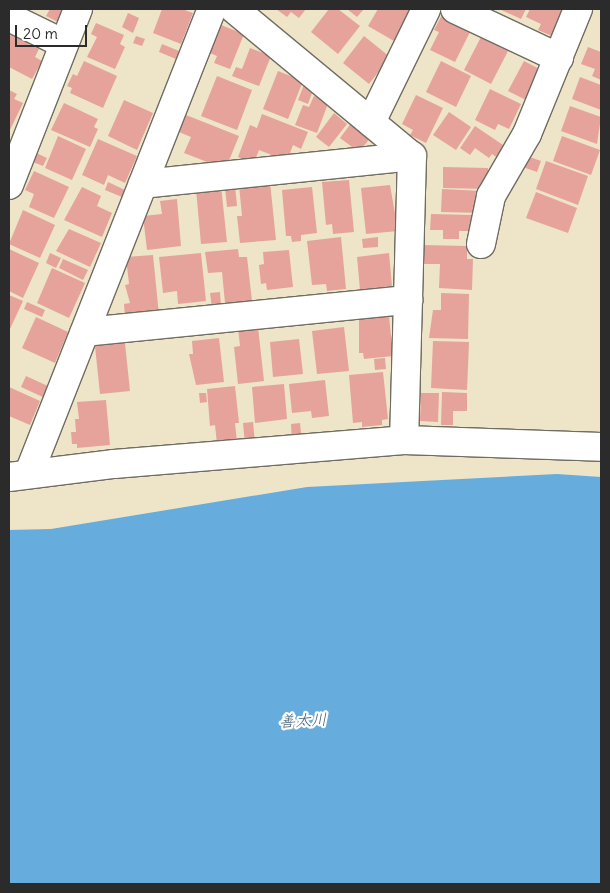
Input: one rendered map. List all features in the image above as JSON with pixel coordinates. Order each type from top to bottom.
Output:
[{"type":"street","points":[[12,167],[78,9]]},
{"type":"street","points":[[212,9],[85,332],[19,475],[404,440],[601,447]]},
{"type":"street","points":[[234,9],[412,156]]},
{"type":"street","points":[[371,122],[426,9]]},
{"type":"street","points":[[455,9],[559,58]]},
{"type":"street","points":[[481,244],[491,196],[527,134],[578,9]]},
{"type":"street","points":[[9,17],[64,44]]},
{"type":"street","points":[[143,184],[412,156]]},
{"type":"street","points":[[404,440],[412,156]]},
{"type":"street","points":[[85,332],[408,300]]},
{"type":"water","name":"善太川","points":[[557,474],[601,477],[601,884],[9,884],[9,530],[51,529],[307,487]]},
{"type":"building","points":[[50,9],[70,9],[64,25],[46,16]]},
{"type":"building","points":[[162,9],[182,9],[193,13],[181,44],[153,33]]},
{"type":"building","points":[[276,9],[306,9],[299,18],[291,12],[287,17]]},
{"type":"building","points":[[329,9],[338,9],[360,26],[338,54],[311,32]]},
{"type":"building","points":[[347,9],[364,9],[357,17]]},
{"type":"building","points":[[378,9],[413,9],[394,41],[368,26]]},
{"type":"building","points":[[499,9],[526,9],[521,19]]},
{"type":"building","points":[[530,9],[565,9],[552,36],[538,30],[541,24],[526,17]]},
{"type":"building","points":[[128,13],[139,18],[133,33],[122,27]]},
{"type":"building","points":[[443,13],[472,28],[455,62],[430,50],[439,32],[434,30]]},
{"type":"building","points":[[96,23],[124,35],[120,44],[125,47],[115,69],[87,57],[97,37],[91,34]]},
{"type":"building","points":[[221,25],[244,34],[230,69],[214,63],[217,56],[210,53]]},
{"type":"building","points":[[13,30],[31,39],[28,44],[39,49],[35,57],[42,61],[32,79],[9,67],[9,38]]},
{"type":"building","points":[[136,36],[145,39],[142,46],[133,43]]},
{"type":"building","points":[[364,36],[390,57],[369,84],[343,63]]},
{"type":"building","points":[[481,37],[508,51],[491,84],[464,70]]},
{"type":"building","points":[[162,44],[179,51],[176,59],[159,52]]},
{"type":"building","points":[[588,47],[601,52],[601,80],[592,76],[595,69],[581,64]]},
{"type":"building","points":[[250,48],[271,56],[259,86],[232,76],[236,67],[242,69]]},
{"type":"building","points":[[84,61],[117,76],[103,108],[70,93],[72,88],[67,86],[73,74],[77,76]]},
{"type":"building","points":[[441,61],[471,76],[456,107],[426,92]]},
{"type":"building","points":[[524,61],[545,72],[530,102],[508,91]]},
{"type":"building","points":[[278,71],[303,81],[288,119],[263,109]]},
{"type":"building","points":[[217,76],[252,90],[237,130],[201,116]]},
{"type":"building","points":[[580,77],[601,85],[601,110],[572,99]]},
{"type":"building","points":[[305,82],[315,85],[308,104],[298,100]]},
{"type":"building","points":[[490,89],[521,104],[509,129],[498,124],[495,130],[475,120]]},
{"type":"building","points":[[9,90],[17,94],[14,99],[23,103],[9,132]]},
{"type":"building","points":[[416,95],[443,108],[426,143],[410,135],[413,130],[402,124]]},
{"type":"building","points":[[314,96],[329,101],[317,133],[295,125],[303,105],[309,107]]},
{"type":"building","points":[[124,100],[153,113],[137,150],[108,136]]},
{"type":"building","points":[[64,103],[98,119],[94,127],[98,129],[90,147],[51,130]]},
{"type":"building","points":[[570,106],[601,117],[597,144],[561,131]]},
{"type":"building","points":[[449,112],[471,127],[456,150],[433,135]]},
{"type":"building","points":[[334,113],[347,124],[329,147],[316,137]]},
{"type":"building","points":[[262,114],[308,132],[301,149],[293,145],[287,161],[259,150],[254,163],[238,157],[250,125],[257,128]]},
{"type":"building","points":[[186,115],[239,136],[228,163],[215,165],[184,153],[191,137],[179,132]]},
{"type":"building","points":[[352,122],[371,137],[359,152],[340,138]]},
{"type":"building","points":[[475,126],[506,147],[499,159],[492,154],[489,158],[475,148],[470,155],[460,148]]},
{"type":"building","points":[[58,136],[86,149],[72,180],[45,168]]},
{"type":"building","points":[[562,136],[600,150],[591,175],[553,161]]},
{"type":"building","points":[[98,139],[137,156],[125,183],[108,175],[104,185],[82,175]]},
{"type":"building","points":[[32,151],[47,158],[43,166],[28,160]]},
{"type":"building","points":[[524,155],[541,161],[537,172],[520,166]]},
{"type":"building","points":[[546,161],[588,176],[578,205],[536,189]]},
{"type":"building","points":[[443,167],[488,168],[488,189],[443,188]]},
{"type":"building","points":[[34,171],[69,187],[54,218],[29,207],[34,194],[25,190]]},
{"type":"building","points":[[349,180],[354,232],[333,234],[332,224],[326,225],[322,182]]},
{"type":"building","points":[[108,182],[125,190],[122,197],[105,190]]},
{"type":"building","points":[[270,182],[276,240],[240,243],[237,216],[242,216],[239,185]]},
{"type":"building","points":[[390,185],[398,231],[366,234],[361,188]]},
{"type":"building","points":[[221,186],[227,242],[201,244],[196,189]]},
{"type":"building","points":[[235,186],[237,206],[227,207],[225,187]]},
{"type":"building","points":[[82,187],[101,196],[97,206],[112,213],[102,237],[64,220]]},
{"type":"building","points":[[312,187],[317,233],[301,235],[301,241],[292,242],[291,236],[286,236],[282,190]]},
{"type":"building","points":[[442,189],[481,191],[481,213],[441,212]]},
{"type":"building","points":[[536,192],[577,208],[568,233],[526,218]]},
{"type":"building","points":[[177,199],[181,246],[147,250],[143,216],[162,214],[160,201]]},
{"type":"building","points":[[23,210],[55,225],[40,258],[9,244]]},
{"type":"building","points":[[431,214],[473,215],[473,231],[459,231],[459,239],[443,239],[443,230],[430,230]]},
{"type":"building","points":[[69,229],[101,243],[90,267],[56,251]]},
{"type":"building","points":[[341,237],[346,289],[327,291],[326,284],[312,285],[307,241]]},
{"type":"building","points":[[378,237],[378,247],[363,248],[362,239]]},
{"type":"building","points":[[422,245],[467,246],[467,259],[473,259],[472,290],[439,288],[440,264],[422,264]]},
{"type":"building","points":[[9,249],[39,263],[23,298],[9,291]]},
{"type":"building","points":[[238,249],[239,257],[247,257],[252,301],[225,303],[222,272],[208,273],[205,252]]},
{"type":"building","points":[[289,250],[293,287],[267,290],[266,283],[261,284],[259,265],[264,264],[263,252]]},
{"type":"building","points":[[50,253],[61,258],[56,268],[46,263]]},
{"type":"building","points":[[201,253],[206,301],[178,304],[177,291],[163,293],[159,257]]},
{"type":"building","points":[[389,253],[392,286],[360,290],[357,257]]},
{"type":"building","points":[[153,255],[159,315],[125,318],[124,304],[130,303],[125,285],[129,284],[126,257]]},
{"type":"building","points":[[63,259],[88,270],[83,280],[59,268]]},
{"type":"building","points":[[52,268],[85,283],[69,318],[37,303]]},
{"type":"building","points":[[220,292],[221,307],[212,308],[210,293]]},
{"type":"building","points":[[441,293],[469,294],[468,339],[429,338],[433,310],[441,310]]},
{"type":"building","points":[[9,295],[23,301],[10,329],[9,328]]},
{"type":"building","points":[[27,302],[45,310],[42,317],[24,309]]},
{"type":"building","points":[[389,316],[393,356],[364,359],[363,353],[359,353],[359,319]]},
{"type":"building","points":[[36,317],[68,332],[55,363],[22,348]]},
{"type":"building","points":[[258,327],[264,381],[238,384],[234,347],[240,346],[238,328]]},
{"type":"building","points":[[344,327],[349,371],[317,374],[312,331]]},
{"type":"building","points":[[219,338],[224,382],[196,385],[189,354],[193,354],[192,341]]},
{"type":"building","points":[[299,339],[303,374],[273,377],[270,342]]},
{"type":"building","points":[[433,341],[469,342],[467,390],[431,388]]},
{"type":"building","points":[[125,343],[130,391],[100,394],[95,346]]},
{"type":"building","points":[[385,358],[386,369],[375,370],[374,359]]},
{"type":"building","points":[[383,372],[388,419],[382,420],[382,425],[362,427],[362,422],[353,423],[349,375]]},
{"type":"building","points":[[26,376],[50,387],[45,398],[21,387]]},
{"type":"building","points":[[325,380],[329,416],[312,418],[311,411],[292,413],[289,384]]},
{"type":"building","points":[[284,384],[287,419],[255,423],[252,387]]},
{"type":"building","points":[[235,386],[239,423],[235,423],[237,442],[217,444],[215,425],[210,426],[207,389]]},
{"type":"building","points":[[9,387],[40,401],[30,425],[9,416]]},
{"type":"building","points":[[442,392],[467,393],[467,411],[453,411],[453,425],[441,425]]},
{"type":"building","points":[[199,393],[206,393],[207,402],[200,403]]},
{"type":"building","points":[[421,393],[439,393],[438,422],[420,421]]},
{"type":"building","points":[[106,400],[110,445],[77,448],[77,444],[72,444],[71,432],[76,432],[75,419],[79,419],[77,402]]},
{"type":"building","points":[[253,422],[255,443],[245,444],[243,423]]},
{"type":"building","points":[[300,423],[302,443],[292,443],[291,424]]}]
